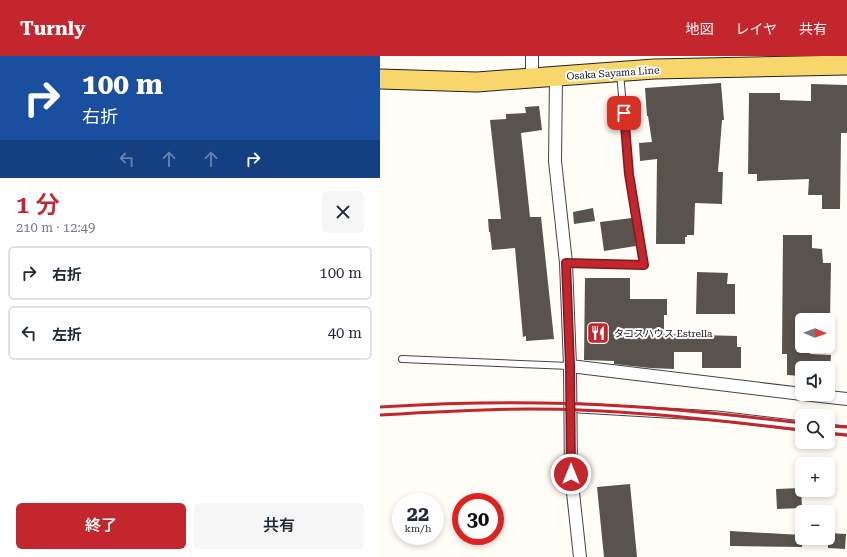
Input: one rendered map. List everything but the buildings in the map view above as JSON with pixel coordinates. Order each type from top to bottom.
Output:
[{"type":"main road","name":"Osaka Sayama Line","points":[[380,79],[477,82],[620,72],[654,63],[847,65]]},
{"type":"street","points":[[532,56],[532,78]]},
{"type":"street","points":[[556,77],[555,161],[566,263],[570,366],[571,474],[580,557]]},
{"type":"street","points":[[570,366],[795,393]]},
{"type":"street","points":[[835,398],[847,399]]},
{"type":"street","points":[[579,408],[717,416],[795,425]]},
{"type":"street","points":[[835,430],[847,431]]},
{"type":"lane","points":[[566,263],[644,265],[629,174],[620,72]]},
{"type":"lane","points":[[402,359],[570,366]]},
{"type":"railway","points":[[380,407],[501,403],[592,404],[690,411],[795,422]]},
{"type":"railway","points":[[380,415],[493,410],[565,409],[633,413],[795,429]]},
{"type":"railway","points":[[835,426],[847,427]]},
{"type":"railway","points":[[835,434],[847,435]]},
{"type":"place","name":"タコスハウス Estrella","points":[[598,333]]},
{"type":"route","points":[[571,474],[570,366],[566,263],[644,265],[629,174],[624,113]]}]
